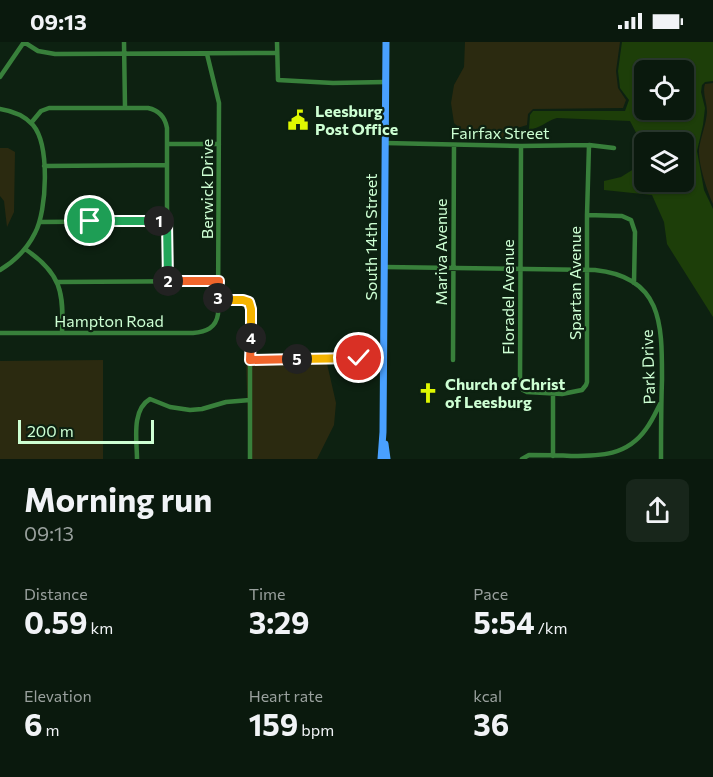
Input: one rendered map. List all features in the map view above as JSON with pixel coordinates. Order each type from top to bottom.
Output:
[{"type":"highway","name":"South 14th Street","points":[[381,459],[386,42]]},
{"type":"highway","name":"South 14th Street","points":[[383,432],[387,459]]},
{"type":"street","points":[[0,77],[24,42],[38,51],[55,54],[277,53]]},
{"type":"street","points":[[124,42],[125,107]]},
{"type":"street","points":[[277,42],[278,80],[333,83],[385,82]]},
{"type":"street","name":"Berwick Drive","points":[[207,54],[219,103],[219,281],[218,314],[215,324]]},
{"type":"street","points":[[31,123],[41,111],[48,108],[125,107],[151,109],[160,114],[166,123],[168,281]]},
{"type":"street","points":[[0,109],[20,114],[31,123],[41,139],[44,166],[44,204],[40,222],[25,249],[0,270]]},
{"type":"street","name":"Fairfax Street","points":[[385,143],[589,145],[614,148]]},
{"type":"street","points":[[167,144],[219,144]]},
{"type":"street","name":"Mariva Avenue","points":[[453,145],[453,360]]},
{"type":"street","name":"Spartan Avenue","points":[[553,393],[578,392],[586,385],[589,145]]},
{"type":"street","name":"Floradel Avenue","points":[[521,146],[520,383],[523,390],[527,392],[553,393]]},
{"type":"street","points":[[44,166],[167,165]]},
{"type":"street","points":[[384,267],[587,270],[610,272],[634,283],[635,232],[631,220],[622,216],[587,215]]},
{"type":"street","points":[[40,222],[167,221]]},
{"type":"street","points":[[25,249],[42,262],[58,282],[63,305],[63,333]]},
{"type":"street","points":[[58,282],[219,281]]},
{"type":"street","name":"Park Drive","points":[[634,283],[649,298],[659,321],[662,337],[661,459]]},
{"type":"street","points":[[218,300],[243,300],[250,304],[250,459]]},
{"type":"street","name":"Hampton Road","points":[[0,333],[193,333],[206,331],[215,324]]},
{"type":"street","points":[[250,360],[384,358]]},
{"type":"street","points":[[553,393],[553,456]]},
{"type":"street","points":[[137,459],[137,418],[146,401],[150,399],[170,407],[190,410],[225,402],[250,400]]},
{"type":"street","points":[[522,459],[529,455],[586,458],[618,451],[635,440],[647,428],[662,402]]},
{"type":"shaded area","points":[[465,42],[620,42],[616,71],[618,88],[626,100],[623,108],[533,109],[528,114],[527,125],[517,128],[508,139],[477,136],[464,132],[454,123],[451,103],[454,85],[464,67]]},
{"type":"shaded area","points":[[622,42],[713,42],[713,81],[702,85],[701,92],[705,108],[697,151],[704,190],[713,209],[713,317],[667,244],[664,222],[652,195],[604,190],[604,181],[621,177],[634,169],[634,192],[694,192],[694,132],[636,132],[630,121],[557,118],[529,129],[530,115],[533,111],[625,111],[629,100],[620,88],[618,71]]},
{"type":"shaded area","points":[[713,83],[713,204],[703,177],[699,149],[707,112],[704,87],[705,84]]},
{"type":"shaded area","points":[[0,148],[8,148],[15,152],[14,212],[7,227],[4,201],[0,196]]},
{"type":"shaded area","points":[[246,358],[326,359],[336,403],[334,425],[317,459],[249,459]]},
{"type":"shaded area","points":[[103,360],[103,459],[0,459],[0,361]]},
{"type":"place","name":"Leesburg Post Office","points":[[298,120]]},
{"type":"place","name":"Church of Christ of Leesburg","points":[[428,393]]},
{"type":"route","points":[[90,221],[167,221],[168,281],[219,281],[218,300],[249,302],[251,309],[250,360],[359,358]]}]
